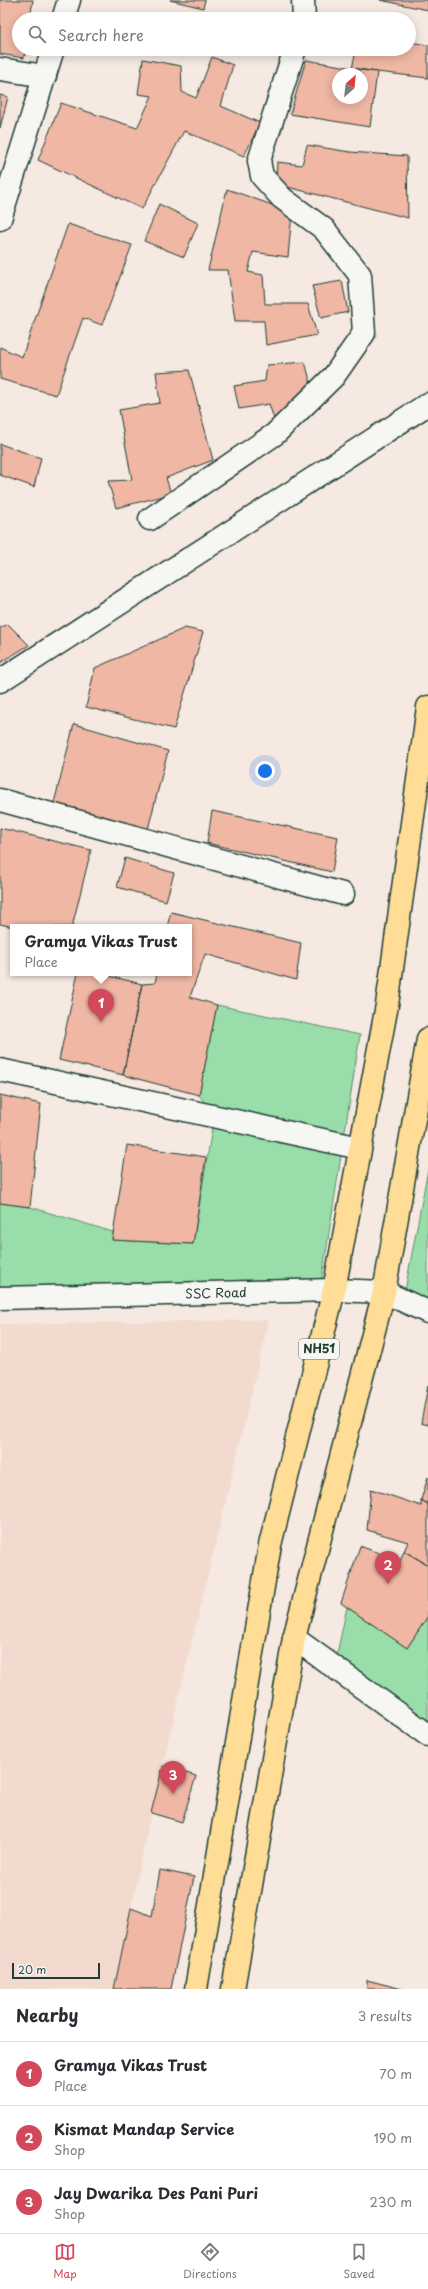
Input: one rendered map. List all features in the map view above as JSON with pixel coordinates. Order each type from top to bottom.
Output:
[{"type":"highway","name":"NH51","points":[[196,1989],[270,1545],[334,1290],[387,1005],[427,717]]},
{"type":"highway","points":[[232,1989],[294,1638],[384,1292],[428,1040]]},
{"type":"street","points":[[65,12],[69,0]]},
{"type":"street","points":[[303,0],[304,12]]},
{"type":"street","points":[[0,219],[52,56]]},
{"type":"street","points":[[150,519],[275,434],[334,376],[364,333],[360,275],[324,229],[282,198],[262,176],[258,161],[292,56]]},
{"type":"street","points":[[0,69],[45,76]]},
{"type":"street","points":[[0,681],[428,404]]},
{"type":"street","points":[[0,800],[344,894]]},
{"type":"street","points":[[0,1070],[360,1148]]},
{"type":"street","name":"SSC Road","points":[[0,1298],[334,1290],[384,1292],[428,1312]]},
{"type":"street","points":[[294,1638],[428,1735]]},
{"type":"shaded area","points":[[269,1320],[151,1813],[114,1989],[0,1989],[0,1324]]},
{"type":"green space","points":[[217,1005],[360,1035],[320,1290],[0,1298],[0,1203],[30,1207],[113,1232],[112,1240],[193,1244],[214,1116],[199,1095]]},
{"type":"green space","points":[[428,1169],[428,1312],[403,1301]]},
{"type":"green space","points":[[347,1607],[407,1648],[428,1616],[428,1720],[394,1703],[334,1668]]},
{"type":"building","points":[[0,0],[33,0],[31,12],[12,12],[12,56],[0,54]]},
{"type":"building","points":[[170,0],[205,0],[203,8]]},
{"type":"building","points":[[380,0],[428,0],[428,10]]},
{"type":"building","points":[[416,43],[428,45],[428,78],[368,71],[368,68],[352,68],[355,56],[416,56]]},
{"type":"building","points":[[12,56],[24,56],[24,58]]},
{"type":"building","points":[[212,57],[233,65],[221,106],[260,123],[244,156],[184,131],[142,209],[38,160],[61,103],[137,128],[152,96],[138,94],[143,59],[181,66],[182,92],[196,98]]},
{"type":"building","points":[[306,60],[353,68],[332,68],[332,104],[368,104],[368,70],[377,72],[370,127],[290,114]]},
{"type":"building","points":[[0,95],[8,97],[0,128]]},
{"type":"building","points":[[307,145],[350,152],[407,156],[408,218],[276,184],[277,162],[302,165]]},
{"type":"building","points":[[227,189],[292,212],[288,257],[253,252],[248,272],[263,275],[265,304],[308,304],[317,335],[266,345],[264,321],[235,321],[228,270],[208,270]]},
{"type":"building","points":[[159,204],[198,223],[184,257],[144,241]]},
{"type":"building","points":[[68,224],[132,245],[102,325],[83,318],[56,395],[0,379],[0,347],[22,357]]},
{"type":"building","points":[[342,281],[348,312],[321,318],[312,286]]},
{"type":"building","points":[[305,362],[313,391],[274,419],[269,404],[239,409],[234,386],[265,381],[267,365]]},
{"type":"building","points":[[189,370],[213,460],[166,478],[171,494],[116,508],[108,481],[132,480],[119,410],[160,403],[156,372]]},
{"type":"building","points":[[0,444],[41,458],[34,487],[0,475]]},
{"type":"building","points":[[8,624],[29,645],[0,663],[0,628]]},
{"type":"building","points":[[185,628],[203,632],[174,729],[86,707],[95,668]]},
{"type":"building","points":[[74,724],[168,751],[148,829],[53,807]]},
{"type":"building","points":[[212,811],[338,837],[332,872],[207,843]]},
{"type":"building","points":[[0,828],[91,850],[73,924],[10,924],[10,926],[0,924]]},
{"type":"building","points":[[125,858],[174,873],[166,901],[117,887]]},
{"type":"building","points":[[171,912],[301,943],[296,980],[205,954],[190,997],[217,1005],[199,1095],[123,1075],[142,984],[155,983],[156,976],[192,976],[192,924],[168,924]]},
{"type":"building","points":[[77,976],[109,976],[142,984],[123,1075],[59,1060]]},
{"type":"building","points":[[0,1095],[41,1104],[30,1207],[0,1203]]},
{"type":"building","points":[[127,1145],[206,1157],[193,1244],[112,1240]]},
{"type":"building","points":[[428,1385],[428,1425],[421,1423]]},
{"type":"building","points":[[428,1477],[428,1504],[421,1500]]},
{"type":"building","points":[[371,1489],[421,1506],[421,1500],[428,1504],[428,1565],[404,1551],[408,1542],[367,1530]]},
{"type":"building","points":[[360,1546],[400,1561],[404,1551],[428,1565],[428,1616],[407,1648],[341,1603]]},
{"type":"building","points":[[163,1766],[196,1776],[182,1822],[151,1813]]},
{"type":"building","points":[[160,1870],[194,1877],[171,1989],[114,1989],[131,1908],[152,1916]]},
{"type":"building","points":[[367,1980],[402,1989],[367,1989]]},
{"type":"place","name":"Gramya Vikas Trust","points":[[101,1022]]},
{"type":"place","name":"Kismat Mandap Service","points":[[388,1584]]},
{"type":"place","name":"Jay Dwarika Des Pani Puri","points":[[173,1794]]}]
